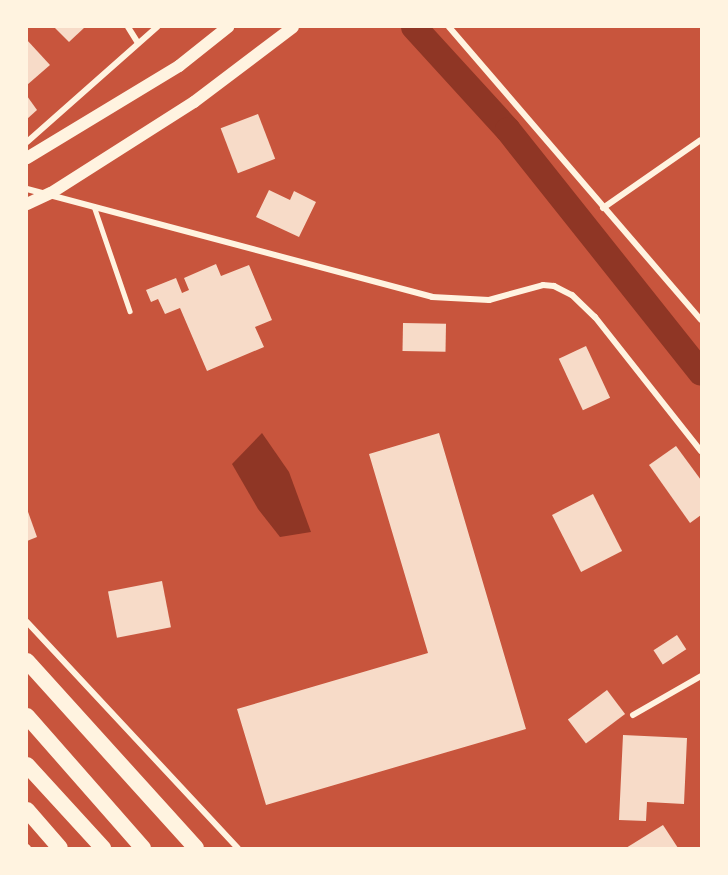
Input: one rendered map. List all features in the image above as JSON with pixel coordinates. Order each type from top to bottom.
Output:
[{"type":"highway","points":[[27,660],[196,848]]},
{"type":"highway","points":[[27,716],[142,848]]},
{"type":"highway","points":[[27,765],[103,848]]},
{"type":"highway","points":[[27,810],[60,848]]},
{"type":"main road","points":[[27,158],[64,138],[178,66],[228,27]]},
{"type":"main road","points":[[27,204],[51,193],[194,102],[293,27]]},
{"type":"street","points":[[128,27],[138,43]]},
{"type":"street","points":[[27,142],[157,27]]},
{"type":"street","points":[[449,27],[701,320]]},
{"type":"street","points":[[603,207],[701,140]]},
{"type":"street","points":[[27,189],[51,193],[432,297],[489,300],[543,285],[554,286],[572,295],[595,317],[701,451]]},
{"type":"street","points":[[27,622],[238,848]]},
{"type":"street","points":[[633,715],[701,676]]},
{"type":"lane","points":[[93,205],[130,311]]},
{"type":"shaded area","points":[[262,433],[289,472],[311,532],[280,537],[258,509],[232,464]]},
{"type":"building","points":[[54,27],[85,27],[69,42]]},
{"type":"building","points":[[27,40],[50,65],[27,85]]},
{"type":"building","points":[[27,96],[37,110],[27,119]]},
{"type":"building","points":[[258,114],[275,159],[238,173],[221,128]]},
{"type":"building","points":[[269,190],[290,200],[294,191],[316,202],[299,237],[256,217]]},
{"type":"building","points":[[216,264],[221,276],[249,265],[272,320],[255,327],[264,347],[207,371],[180,308],[165,314],[158,299],[151,302],[146,290],[176,278],[182,293],[189,290],[184,278]]},
{"type":"building","points":[[403,323],[446,324],[446,352],[403,351]]},
{"type":"building","points":[[586,346],[610,398],[583,410],[559,359]]},
{"type":"building","points":[[439,433],[526,729],[266,805],[237,709],[428,653],[369,454]]},
{"type":"building","points":[[676,446],[701,480],[701,515],[690,523],[649,465]]},
{"type":"building","points":[[593,494],[622,551],[581,572],[552,515]]},
{"type":"building","points":[[27,509],[37,537],[27,541]]},
{"type":"building","points":[[162,581],[171,627],[117,638],[108,591]]},
{"type":"building","points":[[677,635],[686,649],[663,665],[654,650]]},
{"type":"building","points":[[607,690],[625,714],[586,743],[568,719]]},
{"type":"building","points":[[623,735],[687,738],[684,804],[647,802],[646,821],[619,820]]},
{"type":"building","points":[[663,825],[678,848],[626,848]]},
{"type":"waterway","points":[[414,27],[508,130],[701,373]]}]
